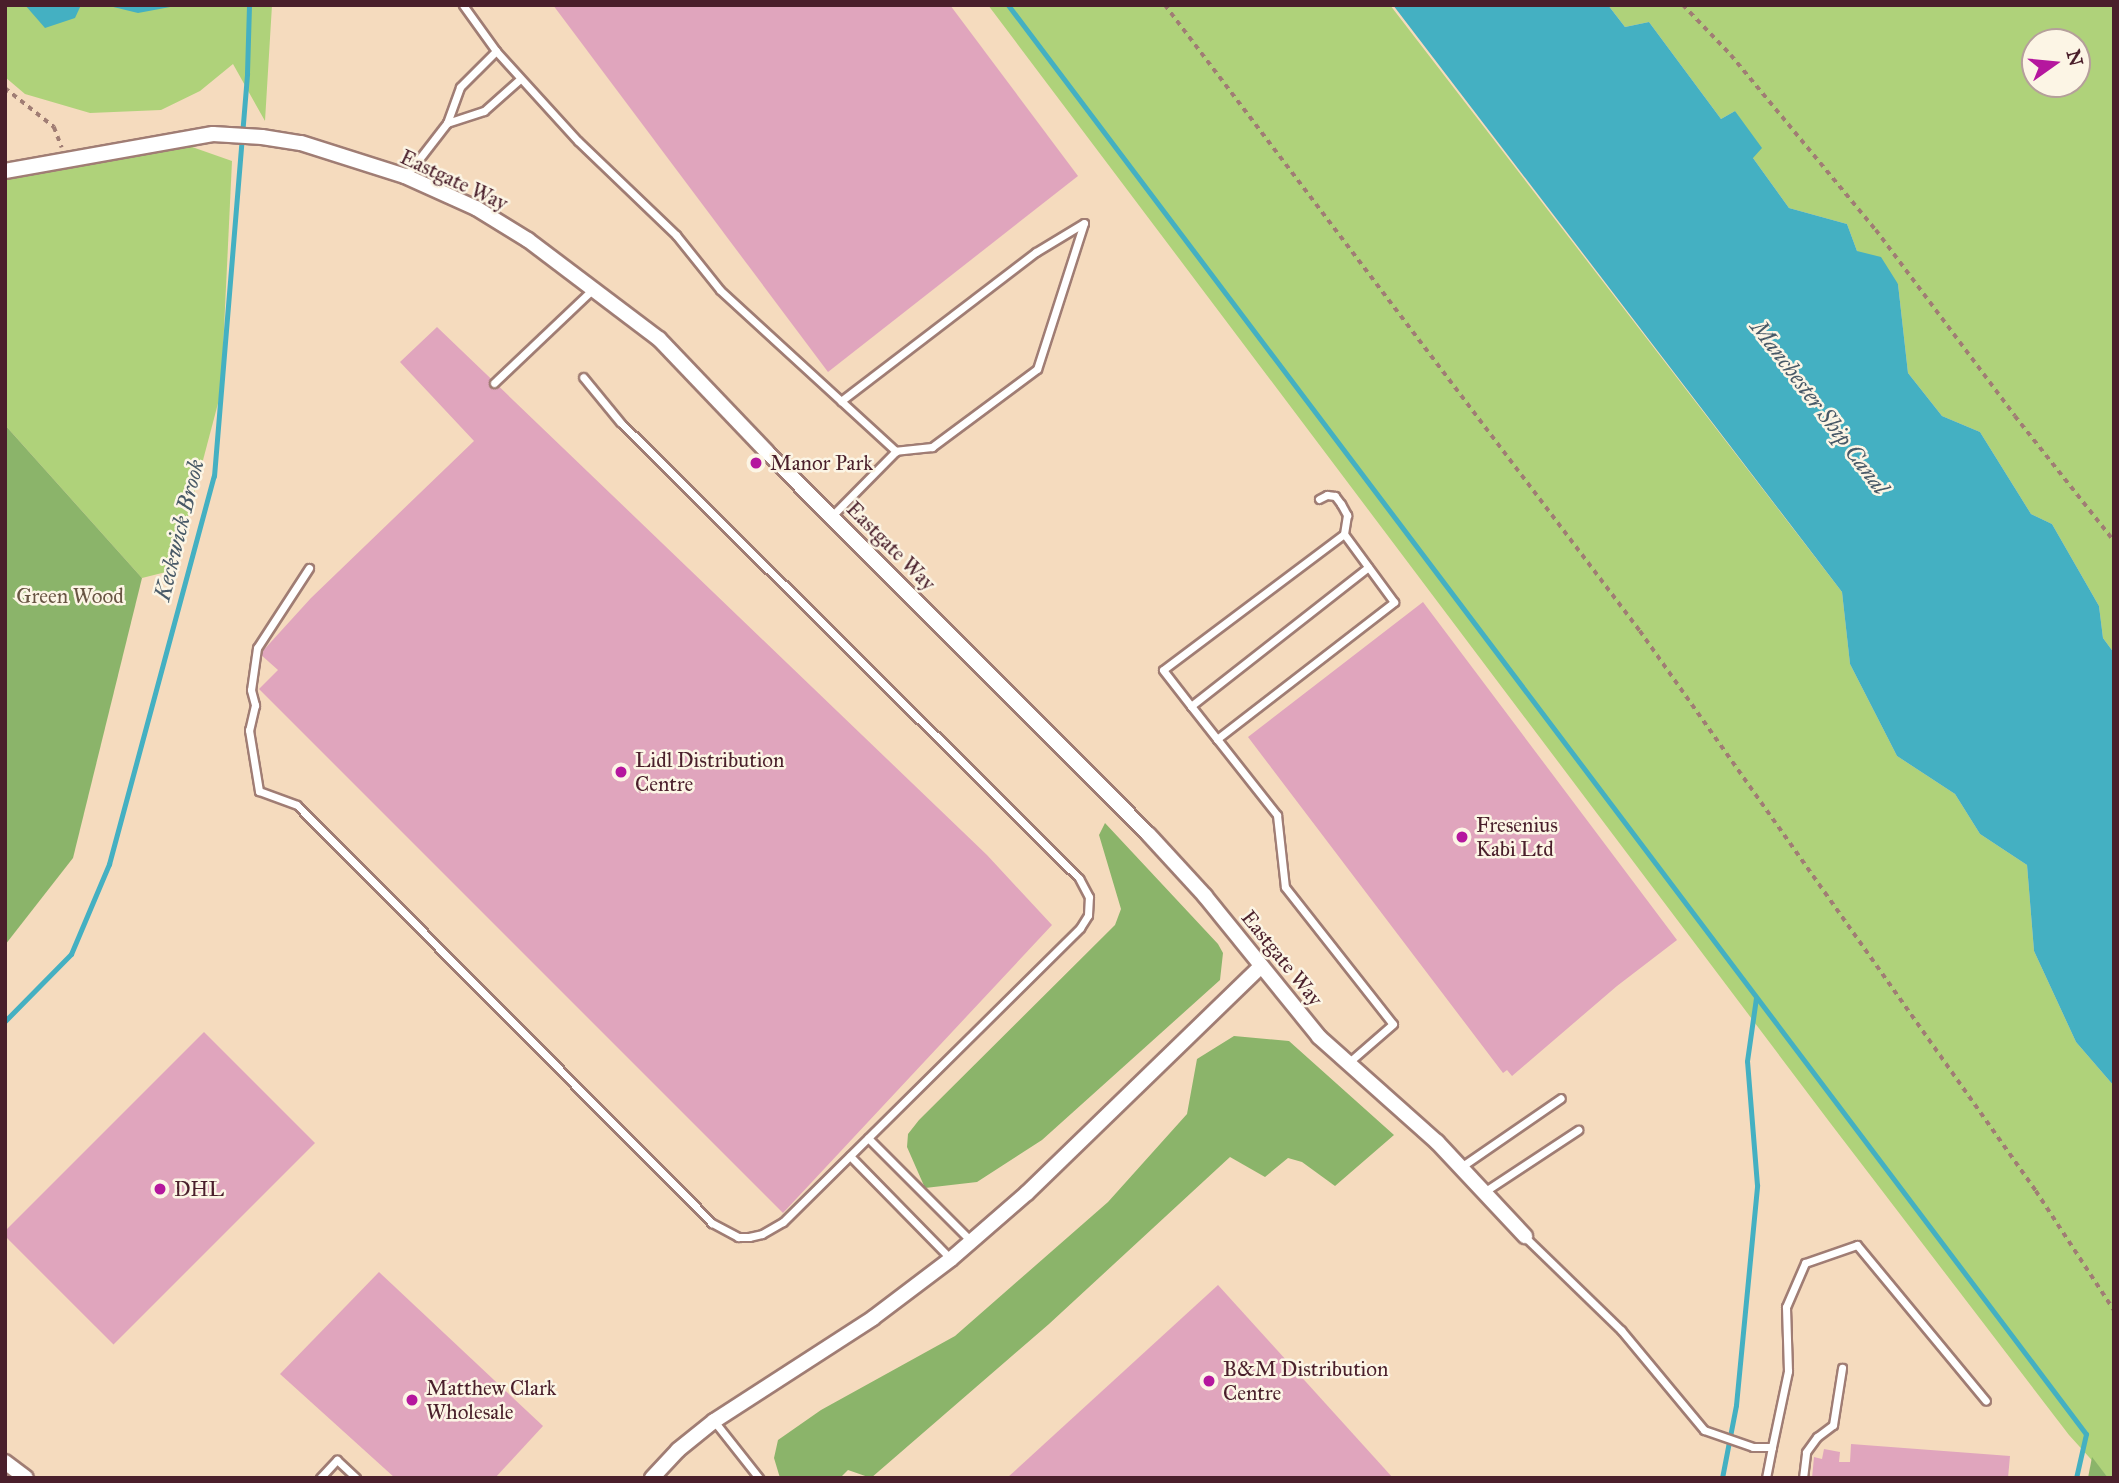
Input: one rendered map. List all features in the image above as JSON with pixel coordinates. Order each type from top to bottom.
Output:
[{"type":"street","name":"Eastgate Way","points":[[5,171],[213,134],[262,137],[300,143],[405,176],[476,208],[528,240],[659,339],[1149,835],[1205,896],[1319,1037],[1461,1167],[1525,1236]]},
{"type":"street","points":[[652,1478],[678,1450],[714,1421],[873,1318],[951,1259],[1027,1193],[1261,966]]},
{"type":"street","points":[[5,1462],[26,1478]]},
{"type":"lane","points":[[463,5],[520,79],[676,235],[720,290],[897,451]]},
{"type":"lane","points":[[405,176],[447,122],[460,87],[496,51]]},
{"type":"lane","points":[[447,122],[484,111],[520,79]]},
{"type":"lane","points":[[832,516],[897,451],[932,447],[1037,369],[1084,223],[1036,252],[841,401]]},
{"type":"lane","points":[[494,383],[593,288]]},
{"type":"lane","points":[[309,568],[257,648],[251,690],[255,705],[249,730],[259,791],[297,805],[712,1223],[738,1237],[749,1237],[772,1229],[850,1156],[1080,928],[1088,915],[1085,887],[620,422],[583,377]]},
{"type":"lane","points":[[1320,499],[1327,495],[1335,496],[1341,504],[1347,515],[1344,534],[1163,670],[1277,815],[1285,887],[1393,1024],[1349,1063]]},
{"type":"lane","points":[[1217,740],[1394,602],[1344,534]]},
{"type":"lane","points":[[1191,706],[1368,567]]},
{"type":"lane","points":[[1461,1167],[1561,1098]]},
{"type":"lane","points":[[1484,1192],[1578,1130]]},
{"type":"lane","points":[[868,1138],[971,1241]]},
{"type":"lane","points":[[850,1156],[951,1259]]},
{"type":"lane","points":[[1525,1236],[1621,1330],[1704,1430],[1753,1447],[1772,1447]]},
{"type":"lane","points":[[1766,1478],[1788,1371],[1786,1307],[1805,1263],[1857,1245],[1986,1401]]},
{"type":"lane","points":[[1803,1478],[1806,1452],[1816,1437],[1833,1426],[1842,1368]]},
{"type":"lane","points":[[714,1421],[759,1478]]},
{"type":"lane","points":[[320,1478],[337,1460],[356,1478]]},
{"type":"path","points":[[1164,5],[1640,631],[2036,1191],[2114,1310]]},
{"type":"path","points":[[1683,5],[1731,55],[1876,230],[2015,416],[2114,541]]},
{"type":"path","points":[[5,88],[54,127],[67,160]]},
{"type":"green space","points":[[5,5],[272,5],[265,121],[233,64],[200,91],[161,110],[90,113],[25,94],[5,77]]},
{"type":"green space","points":[[988,5],[1390,5],[1842,592],[1850,664],[1897,756],[1955,794],[1980,834],[2027,865],[2034,951],[2076,1042],[2114,1086],[2114,1478],[2108,1478],[2069,1435],[1831,1124]]},
{"type":"green space","points":[[1608,5],[2114,5],[2114,653],[2103,638],[2099,606],[2052,524],[2031,514],[1980,432],[1942,416],[1908,373],[1898,284],[1857,251],[1847,224],[1789,208],[1753,158],[1735,111],[1721,119],[1649,22],[1625,27]]},
{"type":"green space","points":[[175,141],[232,161],[221,392],[174,570],[142,578],[5,425],[5,171]]},
{"type":"green space","name":"Green Wood","points":[[5,425],[142,578],[73,858],[5,945]]},
{"type":"green space","points":[[1105,823],[1218,944],[1223,953],[1220,980],[1042,1140],[977,1182],[925,1188],[907,1147],[908,1134],[1115,925],[1121,909],[1099,835]]},
{"type":"green space","points":[[1234,1036],[1289,1041],[1394,1135],[1335,1186],[1302,1162],[1288,1158],[1265,1177],[1230,1157],[1049,1324],[871,1478],[848,1470],[840,1478],[780,1478],[774,1458],[778,1440],[821,1410],[955,1336],[1108,1202],[1187,1114],[1197,1059]]},
{"type":"green space","points":[[2092,1457],[2108,1478],[2088,1478]]},
{"type":"water","points":[[25,5],[81,5],[75,18],[45,28]]},
{"type":"water","points":[[105,5],[181,5],[138,13]]},
{"type":"water","name":"Manchester Ship Canal","points":[[1393,5],[1608,5],[1625,27],[1649,22],[1721,119],[1735,111],[1762,148],[1753,158],[1789,208],[1847,224],[1857,251],[1881,257],[1898,284],[1908,373],[1942,416],[1980,432],[2031,514],[2052,524],[2099,606],[2103,638],[2114,653],[2114,1086],[2076,1042],[2034,951],[2027,865],[1980,834],[1955,794],[1897,756],[1850,664],[1842,592]]},
{"type":"building","points":[[553,5],[950,5],[1078,176],[828,372]]},
{"type":"building","name":"Lidl Distribution Centre","points":[[437,327],[987,855],[1052,925],[783,1213],[259,689],[278,670],[260,654],[311,598],[474,441],[400,362]]},
{"type":"building","name":"Fresenius Kabi Ltd","points":[[1423,602],[1677,940],[1617,986],[1512,1076],[1507,1070],[1503,1073],[1248,737]]},
{"type":"building","name":"DHL","points":[[204,1032],[315,1143],[113,1345],[5,1236],[5,1231]]},
{"type":"building","name":"Matthew Clark Wholesale","points":[[379,1272],[543,1426],[495,1478],[395,1478],[280,1374]]},
{"type":"building","name":"B&M Distribution Centre","points":[[1218,1285],[1393,1478],[1007,1478]]},
{"type":"building","points":[[1851,1444],[2010,1456],[2008,1478],[1812,1478],[1814,1457],[1822,1459],[1824,1449],[1840,1452],[1839,1462],[1850,1462]]},
{"type":"waterway","name":"Keckwick Brook","points":[[5,1021],[71,954],[109,864],[214,476],[247,73],[249,5]]},
{"type":"waterway","points":[[1008,5],[2086,1434],[2076,1478]]},
{"type":"waterway","points":[[1722,1478],[1736,1405],[1757,1185],[1747,1061],[1756,998]]},
{"type":"place","name":"Manor Park","points":[[756,463]]},
{"type":"place","name":"Lidl Distribution Centre","points":[[621,772]]},
{"type":"place","name":"Fresenius Kabi Ltd","points":[[1462,837]]},
{"type":"place","name":"DHL","points":[[160,1189]]},
{"type":"place","name":"B&M Distribution Centre","points":[[1209,1381]]},
{"type":"place","name":"Matthew Clark Wholesale","points":[[412,1400]]}]
